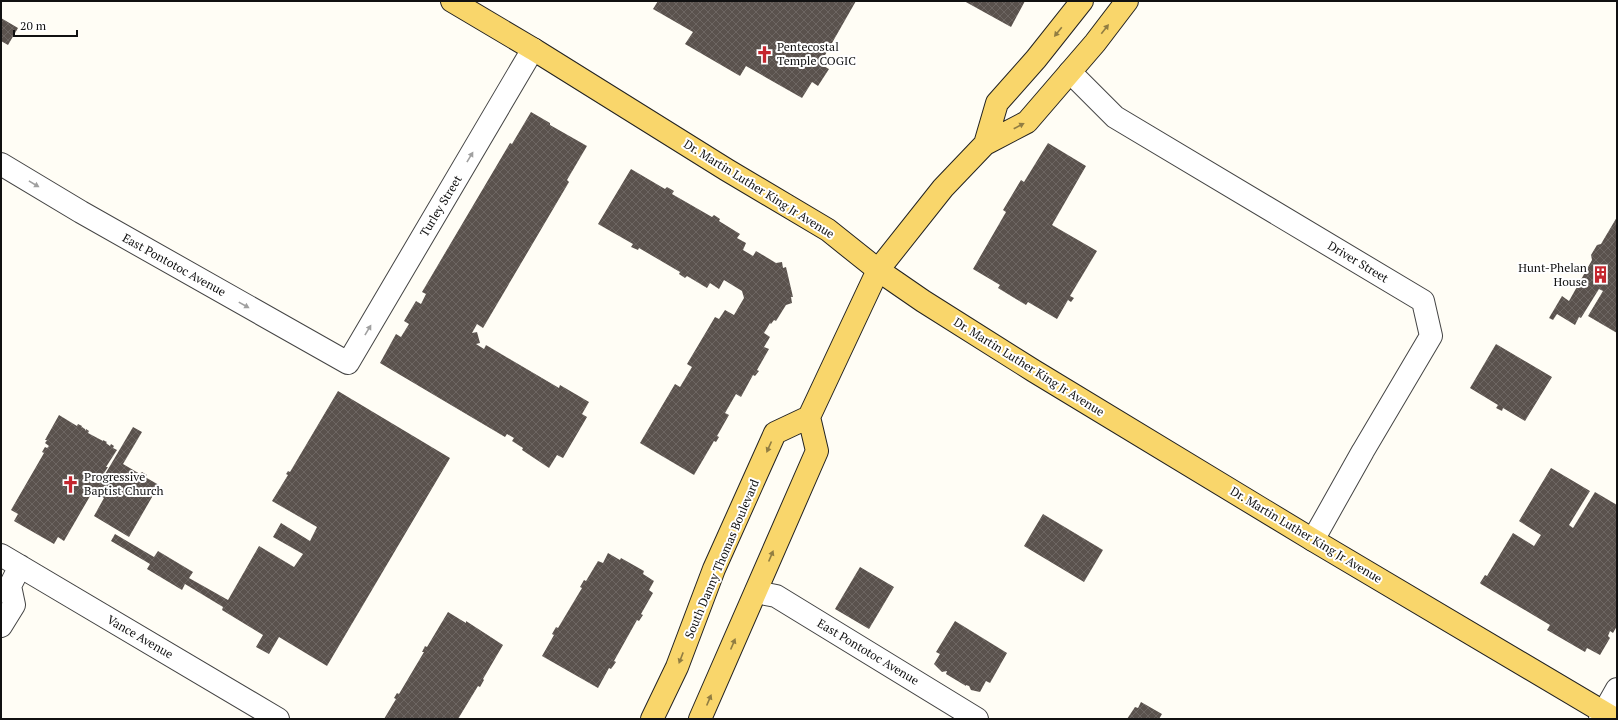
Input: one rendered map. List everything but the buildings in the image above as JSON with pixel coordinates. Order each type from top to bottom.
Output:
[{"type":"main road","name":"Dr. Martin Luther King Jr Avenue","points":[[452,1],[534,49],[728,170],[828,230],[878,270],[934,308],[1040,375],[1606,717]]},
{"type":"main road","points":[[985,144],[997,103],[1036,60],[1082,1]]},
{"type":"main road","points":[[700,719],[817,451],[809,417],[878,270],[943,188],[985,144],[1027,122],[1095,43],[1127,1]]},
{"type":"main road","name":"South Danny Thomas Boulevard","points":[[652,719],[678,667],[714,569],[775,433],[809,417]]},
{"type":"street","name":"Turley Street","points":[[348,363],[534,49]]},
{"type":"street","name":"Driver Street","points":[[1070,72],[1116,117],[1423,301],[1431,336],[1366,445],[1313,540]]},
{"type":"street","name":"East Pontotoc Avenue","points":[[1,164],[81,212],[348,363]]},
{"type":"street","name":"Vance Avenue","points":[[1,555],[278,719]]},
{"type":"street","points":[[1,626],[14,605],[6,588],[20,566]]},
{"type":"street","name":"East Pontotoc Avenue","points":[[756,592],[776,596],[977,719]]},
{"type":"street","points":[[1606,717],[1617,689]]},
{"type":"place","name":"Pentecostal Temple COGIC","points":[[764,54]]},
{"type":"place","name":"Hunt-Phelan House","points":[[1600,275]]},
{"type":"place","name":"Progressive Baptist Church","points":[[71,484]]}]
